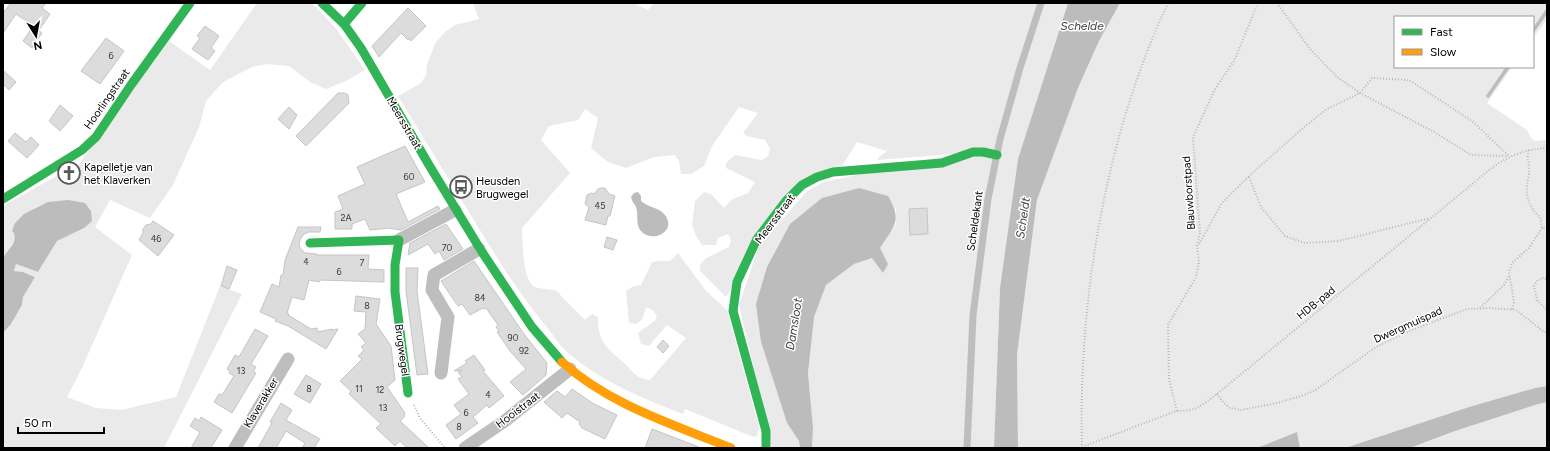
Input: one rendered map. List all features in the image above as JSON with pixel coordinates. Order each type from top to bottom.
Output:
[{"type":"street","name":"Hoorlingstraat","points":[[3,199],[82,150],[96,137],[131,85],[190,3]]},
{"type":"street","name":"Meersstraat","points":[[322,3],[344,24],[361,48],[479,249],[532,325],[570,369],[602,392],[626,405],[731,448]]},
{"type":"street","points":[[344,24],[362,3]]},
{"type":"street","name":"Meersstraat","points":[[766,448],[766,431],[733,311],[737,282],[757,239],[786,201],[802,185],[817,177],[834,172],[942,163],[973,152],[983,152],[997,155]]},
{"type":"street","points":[[310,243],[399,240],[455,210]]},
{"type":"street","name":"Brugwegel","points":[[399,240],[395,265],[395,292],[408,393]]},
{"type":"street","points":[[441,372],[448,317],[432,290],[434,274],[479,249]]},
{"type":"street","name":"Klaverakker","points":[[235,448],[288,359]]},
{"type":"street","name":"Hooistraat","points":[[465,448],[506,420],[570,369]]},
{"type":"lane","name":"Scheldekant","points":[[968,448],[973,315],[988,199],[997,155],[1020,68],[1041,3]]},
{"type":"path","points":[[1082,448],[1082,364],[1089,291],[1104,200],[1122,122],[1136,77],[1152,36],[1168,3]]},
{"type":"path","name":"Blauwborstpad","points":[[1177,411],[1169,379],[1168,325],[1189,286],[1196,277],[1199,262],[1197,246],[1200,233],[1194,137],[1215,89],[1234,61],[1258,3]]},
{"type":"path","points":[[1277,3],[1310,49],[1337,77],[1360,93],[1434,132],[1471,155],[1509,156]]},
{"type":"path","points":[[1197,246],[1222,203],[1249,176],[1327,109],[1360,93],[1372,78],[1409,80],[1472,121],[1509,156]]},
{"type":"path","name":"HDB-pad","points":[[1082,448],[1177,411],[1194,410],[1217,394],[1493,167],[1509,156],[1529,150],[1547,148]]},
{"type":"path","points":[[1529,150],[1526,159],[1530,170],[1526,187],[1527,194],[1534,213],[1540,217],[1542,228],[1529,248],[1512,263],[1509,272],[1514,302],[1512,309],[1516,310],[1544,332],[1547,332]]},
{"type":"path","points":[[1249,176],[1261,207],[1270,219],[1285,236],[1305,243],[1339,241],[1431,218]]},
{"type":"path","points":[[1542,228],[1547,229]]},
{"type":"path","points":[[1480,309],[1482,305],[1504,285],[1510,275]]},
{"type":"path","points":[[1546,279],[1543,278],[1537,281],[1534,286],[1537,300],[1547,310]]},
{"type":"path","name":"Dwergmuispad","points":[[1217,394],[1224,403],[1235,410],[1246,410],[1290,400],[1314,390],[1376,347],[1414,328],[1467,309],[1512,309]]},
{"type":"path","points":[[408,393],[420,418],[445,448]]},
{"type":"shaded area","points":[[257,3],[311,3],[337,30],[365,70],[346,81],[326,89],[310,82],[289,66],[267,64],[252,67],[223,82],[206,101],[199,127],[173,185],[150,218],[110,200],[95,227],[132,255],[81,370],[67,397],[96,408],[121,410],[176,397],[220,286],[242,294],[164,448],[3,448],[3,333],[11,324],[22,305],[23,297],[35,277],[23,272],[14,271],[16,264],[38,272],[57,241],[84,228],[14,233],[15,237],[13,244],[3,258],[3,206],[67,170],[64,178],[67,180],[71,179],[84,157],[169,41],[210,70]]},
{"type":"shaded area","points":[[473,3],[633,3],[648,10],[654,3],[1068,3],[1018,159],[1000,288],[994,448],[812,448],[813,428],[808,373],[813,317],[826,285],[854,264],[872,258],[880,248],[896,224],[896,208],[761,342],[787,423],[799,441],[800,448],[772,448],[739,305],[759,246],[807,191],[824,182],[954,154],[877,160],[887,151],[857,142],[842,166],[799,181],[726,297],[700,271],[700,265],[706,258],[729,247],[731,240],[728,234],[718,238],[716,245],[702,245],[696,236],[692,225],[695,201],[704,192],[711,194],[724,208],[731,200],[748,193],[755,182],[726,168],[726,163],[735,155],[762,160],[768,156],[770,149],[765,140],[747,136],[743,133],[758,113],[739,107],[712,146],[704,166],[691,174],[681,174],[679,161],[675,155],[654,157],[626,168],[608,162],[591,148],[598,118],[585,109],[578,120],[549,126],[541,140],[570,173],[522,228],[525,267],[529,281],[535,287],[557,291],[585,320],[592,314],[598,317],[601,338],[611,352],[634,374],[650,380],[686,338],[667,325],[649,346],[641,344],[638,333],[654,322],[657,317],[654,311],[646,307],[642,320],[636,324],[629,323],[626,291],[632,287],[641,285],[652,262],[670,261],[678,253],[706,291],[727,310],[759,427],[757,436],[755,437],[746,434],[685,409],[683,414],[654,403],[611,382],[569,354],[535,313],[510,277],[398,96],[421,83],[426,75],[427,64],[436,42],[445,32],[455,25],[479,19]]},
{"type":"shaded area","points":[[1120,3],[1547,3],[1547,19],[1534,37],[1534,16],[1394,16],[1394,68],[1511,68],[1487,103],[1527,130],[1531,138],[1535,141],[1547,140],[1547,386],[1469,407],[1345,448],[1300,448],[1297,432],[1257,448],[1018,448],[1017,355],[1037,200],[1078,88],[1099,41]]},
{"type":"shaded area","points":[[1547,402],[1547,448],[1410,448],[1455,431]]},
{"type":"water","name":"Schelde","points":[[1068,3],[1120,3],[1099,41],[1078,88],[1037,200],[1017,355],[1018,448],[994,448],[1000,288],[1018,159]]},
{"type":"water","name":"Damsloot","points":[[859,188],[888,196],[893,205],[896,218],[895,223],[880,248],[888,264],[883,273],[872,258],[854,264],[826,285],[814,317],[808,373],[813,428],[812,448],[800,448],[799,441],[787,423],[761,342],[756,304],[767,267],[790,224],[822,198]]},
{"type":"water","points":[[638,192],[641,196],[641,201],[660,210],[665,215],[668,221],[668,226],[662,234],[657,236],[647,235],[642,232],[638,226],[637,212],[631,197],[634,193]]},
{"type":"water","points":[[68,200],[85,203],[91,211],[92,221],[84,228],[57,241],[38,272],[16,264],[14,271],[23,272],[35,277],[23,297],[22,305],[11,324],[3,333],[3,258],[13,244],[15,237],[12,231],[15,223],[24,214],[48,202]]},
{"type":"water","points":[[1547,386],[1547,402],[1455,431],[1410,448],[1345,448],[1469,407]]},
{"type":"water","points":[[1297,432],[1300,448],[1257,448]]},
{"type":"building","points":[[11,3],[46,3],[42,8],[50,14],[39,30],[16,14],[3,33],[3,13]]},
{"type":"building","points":[[408,8],[426,26],[411,41],[401,33],[379,57],[372,46]]},
{"type":"building","points":[[33,26],[42,33],[32,48],[23,41]]},
{"type":"building","points":[[205,26],[219,36],[211,48],[215,51],[208,60],[192,49],[200,38],[197,36]]},
{"type":"building","points":[[106,38],[124,51],[100,84],[81,71]]},
{"type":"building","points":[[3,70],[16,82],[9,90],[3,84]]},
{"type":"building","points":[[338,93],[345,93],[348,95],[349,103],[306,146],[296,136]]},
{"type":"building","points":[[60,105],[73,116],[60,131],[49,121]]},
{"type":"building","points":[[289,107],[297,115],[289,129],[278,119]]},
{"type":"building","points":[[15,133],[26,142],[31,137],[39,145],[27,158],[8,141]]},
{"type":"building","points":[[405,146],[425,182],[396,194],[408,222],[438,206],[440,209],[401,230],[389,228],[370,230],[365,219],[352,224],[352,229],[335,229],[335,212],[343,209],[338,196],[365,184],[357,167]]},
{"type":"building","points":[[601,188],[605,188],[609,194],[615,196],[606,225],[585,220],[589,207],[585,204],[587,195],[591,193],[594,194]]},
{"type":"building","points":[[927,208],[928,234],[910,235],[909,209]]},
{"type":"building","points":[[153,221],[174,235],[158,256],[139,240],[143,233],[143,229],[146,225],[151,224]]},
{"type":"building","points":[[446,224],[463,249],[444,260],[439,251],[435,254],[428,244],[408,255],[410,243]]},
{"type":"building","points":[[298,227],[321,227],[320,232],[309,232],[304,234],[301,238],[299,243],[300,248],[305,253],[317,255],[369,255],[368,269],[384,270],[384,282],[320,280],[319,282],[309,280],[304,300],[292,297],[287,313],[289,314],[288,315],[311,329],[317,328],[318,332],[338,329],[326,349],[288,326],[275,321],[276,319],[260,312],[272,284],[279,287],[281,275],[283,275],[285,260]]},
{"type":"building","points":[[607,237],[617,240],[613,250],[604,247]]},
{"type":"building","points":[[474,261],[524,334],[547,363],[546,375],[523,395],[510,382],[526,369],[510,351],[497,332],[499,331],[496,327],[498,325],[486,308],[483,308],[470,315],[462,304],[458,306],[441,281]]},
{"type":"building","points":[[227,266],[237,270],[229,289],[221,286]]},
{"type":"building","points":[[406,268],[418,268],[417,291],[428,374],[417,375],[406,291]]},
{"type":"building","points":[[356,296],[380,299],[376,324],[391,346],[395,380],[387,387],[405,413],[405,416],[400,421],[429,448],[407,448],[400,441],[395,446],[376,428],[381,424],[349,394],[351,391],[340,381],[362,359],[358,356],[364,350],[361,347],[366,343],[358,334],[365,329],[366,312],[354,311]]},
{"type":"building","points":[[255,329],[268,336],[251,364],[256,367],[253,372],[256,373],[232,413],[214,402],[219,394],[222,395],[234,376],[229,373],[230,371],[227,369],[235,355],[239,357]]},
{"type":"building","points":[[663,340],[669,346],[663,353],[657,347]]},
{"type":"building","points":[[474,355],[485,370],[483,371],[504,396],[489,408],[487,405],[473,417],[478,423],[456,439],[446,425],[461,414],[454,405],[469,394],[458,379],[462,377],[458,372],[462,370],[454,371],[467,363],[465,361]]},
{"type":"building","points":[[306,375],[321,384],[310,403],[294,394]]},
{"type":"building","points":[[572,389],[594,404],[617,415],[605,439],[582,428],[579,424],[580,422],[567,413],[562,418],[544,402],[557,391],[565,397]]},
{"type":"building","points":[[281,403],[292,410],[286,420],[320,439],[314,448],[302,448],[305,443],[286,431],[276,448],[258,448]]},
{"type":"building","points":[[201,417],[222,430],[211,448],[191,448],[200,432],[190,426],[195,418],[199,421]]},
{"type":"building","points":[[652,429],[699,447],[699,448],[645,448]]},
{"type":"waterway","points":[[1534,30],[1547,11]]},
{"type":"waterway","points":[[1488,96],[1507,68]]},
{"type":"traffic: fast","points":[[3,199],[82,150],[96,137],[131,85],[190,3]]},
{"type":"traffic: fast","points":[[322,3],[344,24],[361,48],[429,165],[482,252],[532,327],[562,362]]},
{"type":"traffic: fast","points":[[344,24],[362,3]]},
{"type":"traffic: fast","points":[[766,448],[766,431],[733,311],[737,282],[757,239],[786,201],[802,185],[817,177],[833,172],[942,163],[973,152],[983,152],[997,155]]},
{"type":"traffic: fast","points":[[310,243],[399,240],[395,265],[395,292],[408,393]]},
{"type":"traffic: slow","points":[[562,362],[600,390],[621,402],[664,422],[731,448]]},
{"type":"place","name":"Kapelletje van het Klaverken","points":[[69,173]]},
{"type":"place","name":"Heusden Brugwegel","points":[[461,187]]},
{"type":"water label","name":"Scheldt","points":[[1023,218]]}]
